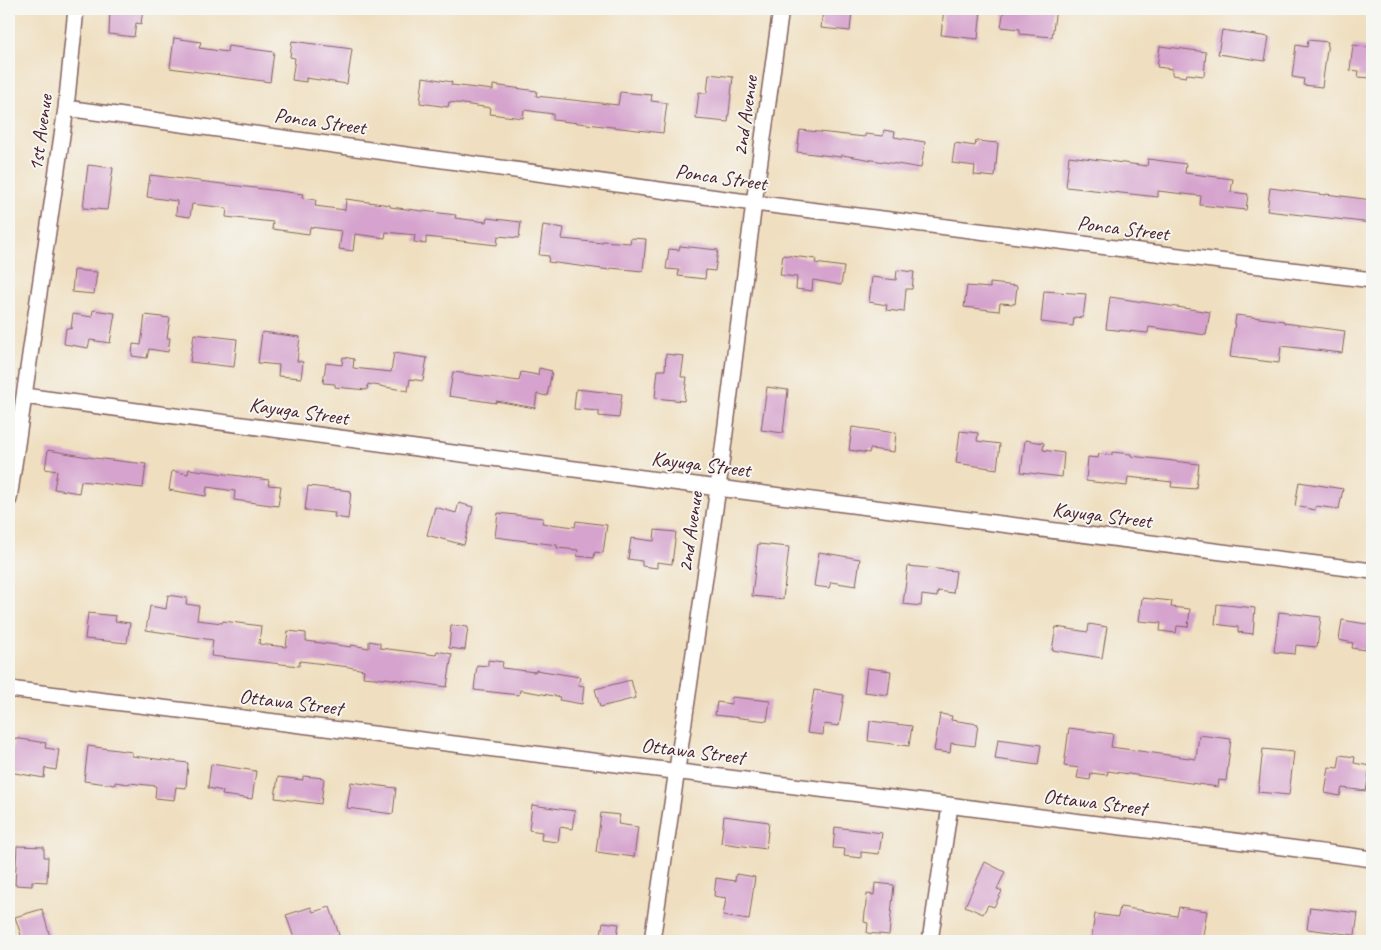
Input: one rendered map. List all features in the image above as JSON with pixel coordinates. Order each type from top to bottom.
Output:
[{"type":"street","name":"1st Avenue","points":[[9,499],[66,108],[76,9]]},
{"type":"street","name":"2nd Avenue","points":[[652,941],[718,488],[754,203],[782,9]]},
{"type":"street","name":"Ponca Street","points":[[66,108],[754,203],[1372,280]]},
{"type":"street","name":"Kayuga Street","points":[[24,396],[718,488],[1372,571]]},
{"type":"street","name":"Ottawa Street","points":[[9,689],[677,770],[1372,859]]},
{"type":"street","points":[[930,941],[950,806]]},
{"type":"building","points":[[110,9],[143,9],[141,24],[136,23],[134,37],[109,34]]},
{"type":"building","points":[[823,9],[846,9],[852,11],[850,31],[821,28]]},
{"type":"building","points":[[944,9],[981,9],[978,39],[941,35]]},
{"type":"building","points":[[1004,9],[1056,9],[1052,37],[1020,34],[1020,29],[1001,27]]},
{"type":"building","points":[[1222,30],[1269,37],[1265,61],[1218,54]]},
{"type":"building","points":[[174,38],[201,42],[199,48],[227,52],[228,46],[274,52],[270,82],[170,68]]},
{"type":"building","points":[[1308,40],[1328,42],[1322,87],[1303,85],[1304,79],[1292,77],[1296,45],[1307,47]]},
{"type":"building","points":[[292,41],[352,49],[347,84],[306,78],[306,82],[292,80],[295,58],[290,57]]},
{"type":"building","points":[[1353,45],[1372,48],[1372,78],[1358,77],[1359,71],[1350,70]]},
{"type":"building","points":[[1160,46],[1206,52],[1204,76],[1187,74],[1186,77],[1172,75],[1172,69],[1157,67]]},
{"type":"building","points":[[709,74],[733,77],[728,122],[696,119],[699,92],[707,93]]},
{"type":"building","points":[[423,77],[452,82],[451,85],[493,90],[493,85],[537,91],[536,96],[618,105],[620,92],[652,95],[651,101],[667,103],[663,133],[553,120],[553,114],[524,110],[523,118],[490,114],[491,108],[449,102],[448,107],[420,103]]},
{"type":"building","points":[[800,130],[865,137],[865,134],[883,136],[884,130],[895,132],[894,137],[925,142],[921,168],[842,155],[841,157],[797,152]]},
{"type":"building","points":[[976,141],[998,143],[995,177],[974,175],[975,166],[952,163],[955,143],[975,146]]},
{"type":"building","points":[[1069,156],[1147,166],[1148,159],[1186,164],[1185,173],[1233,179],[1231,192],[1248,194],[1246,210],[1200,205],[1201,196],[1158,191],[1158,197],[1066,187]]},
{"type":"building","points":[[88,165],[113,168],[107,210],[83,208]]},
{"type":"building","points":[[150,175],[303,194],[302,198],[316,200],[315,206],[345,210],[346,199],[390,205],[390,207],[456,215],[455,218],[486,222],[487,218],[521,222],[519,238],[498,236],[497,245],[426,237],[426,244],[414,242],[415,235],[386,232],[385,238],[355,234],[353,251],[339,249],[342,231],[310,227],[309,234],[272,229],[273,222],[226,217],[227,208],[192,204],[190,217],[176,215],[177,201],[147,197]]},
{"type":"building","points":[[1270,188],[1372,200],[1372,223],[1267,211]]},
{"type":"building","points":[[543,225],[564,228],[562,239],[602,243],[602,241],[630,243],[631,238],[646,239],[643,271],[610,268],[610,270],[548,262],[549,256],[539,255]]},
{"type":"building","points":[[680,246],[718,250],[715,271],[706,270],[705,279],[678,276],[679,270],[666,269],[669,249],[679,250]]},
{"type":"building","points":[[783,255],[816,259],[815,263],[844,267],[841,285],[813,280],[812,291],[796,289],[797,277],[780,275]]},
{"type":"building","points":[[74,270],[97,272],[94,294],[72,292]]},
{"type":"building","points":[[897,270],[914,272],[912,289],[906,289],[904,312],[886,310],[887,305],[869,302],[872,277],[896,280]]},
{"type":"building","points":[[990,283],[1017,286],[1015,304],[1000,303],[999,311],[964,307],[967,286],[990,288]]},
{"type":"building","points":[[1044,291],[1086,294],[1083,318],[1074,317],[1073,326],[1041,322]]},
{"type":"building","points":[[1110,297],[1210,312],[1206,335],[1149,327],[1148,333],[1106,329]]},
{"type":"building","points":[[93,310],[115,313],[110,343],[90,340],[88,348],[64,344],[66,328],[71,329],[73,314],[92,317]]},
{"type":"building","points":[[145,315],[170,318],[167,338],[170,338],[168,352],[149,349],[147,358],[132,356],[133,344],[141,345]]},
{"type":"building","points":[[1236,315],[1345,331],[1342,353],[1281,346],[1279,363],[1230,357]]},
{"type":"building","points":[[262,332],[300,337],[297,361],[303,362],[301,378],[278,376],[279,365],[258,363]]},
{"type":"building","points":[[194,334],[237,339],[234,367],[190,362]]},
{"type":"building","points":[[394,353],[427,358],[423,381],[410,379],[408,391],[368,384],[367,390],[335,387],[335,384],[323,383],[326,363],[342,365],[343,357],[354,359],[353,368],[391,372]]},
{"type":"building","points":[[666,354],[684,356],[681,377],[687,377],[684,401],[655,398],[658,370],[665,370]]},
{"type":"building","points":[[539,368],[552,371],[547,396],[537,394],[535,408],[496,401],[496,403],[449,396],[453,372],[519,381],[521,372],[538,375]]},
{"type":"building","points":[[767,387],[788,390],[783,433],[761,430]]},
{"type":"building","points":[[576,389],[622,394],[619,418],[599,416],[599,411],[574,409]]},
{"type":"building","points":[[852,427],[896,433],[894,452],[870,449],[869,453],[849,450]]},
{"type":"building","points":[[960,431],[978,433],[977,441],[1000,444],[997,469],[956,463]]},
{"type":"building","points":[[1025,440],[1044,443],[1043,450],[1064,453],[1062,477],[1021,472]]},
{"type":"building","points":[[48,450],[146,464],[143,488],[81,481],[79,493],[54,489],[57,471],[45,469]]},
{"type":"building","points":[[1112,452],[1199,464],[1196,489],[1171,487],[1172,482],[1128,477],[1127,486],[1086,481],[1088,457],[1098,458],[1099,454],[1112,455]]},
{"type":"building","points":[[189,469],[269,480],[268,485],[281,486],[278,506],[234,500],[235,491],[207,487],[206,496],[169,490],[172,471],[188,474]]},
{"type":"building","points":[[1299,482],[1343,489],[1339,509],[1316,506],[1315,510],[1295,506]]},
{"type":"building","points":[[308,486],[351,491],[348,519],[334,517],[335,513],[305,510]]},
{"type":"building","points":[[459,503],[473,507],[464,545],[427,535],[435,507],[456,513]]},
{"type":"building","points":[[498,513],[543,518],[542,523],[575,527],[576,521],[607,525],[603,553],[595,552],[594,558],[577,556],[578,550],[557,548],[557,545],[495,537]]},
{"type":"building","points":[[655,530],[676,532],[672,564],[657,562],[657,568],[642,566],[642,561],[628,559],[631,538],[654,541]]},
{"type":"building","points":[[758,544],[789,547],[783,599],[752,596]]},
{"type":"building","points":[[819,552],[860,559],[856,586],[831,582],[829,588],[814,586]]},
{"type":"building","points":[[908,566],[956,571],[953,593],[938,591],[937,597],[922,595],[921,606],[903,604]]},
{"type":"building","points":[[168,595],[187,598],[186,604],[199,606],[197,620],[261,626],[259,644],[286,647],[288,631],[306,633],[306,641],[369,648],[369,641],[380,643],[380,648],[436,655],[437,651],[452,654],[447,687],[385,678],[363,677],[364,670],[349,667],[300,661],[299,666],[211,656],[213,640],[146,630],[150,606],[166,609]]},
{"type":"building","points":[[1142,598],[1172,601],[1171,607],[1190,609],[1188,627],[1177,626],[1176,633],[1160,631],[1161,623],[1139,621]]},
{"type":"building","points":[[1217,604],[1255,608],[1253,634],[1238,632],[1238,627],[1215,624]]},
{"type":"building","points":[[1279,612],[1321,617],[1317,647],[1296,645],[1295,654],[1274,652]]},
{"type":"building","points":[[88,613],[116,616],[115,621],[130,623],[127,643],[85,639]]},
{"type":"building","points":[[1342,620],[1372,625],[1372,645],[1367,644],[1366,650],[1352,648],[1353,643],[1339,640]]},
{"type":"building","points":[[1089,624],[1107,627],[1102,658],[1052,650],[1056,627],[1088,632]]},
{"type":"building","points":[[451,625],[468,627],[465,650],[449,648]]},
{"type":"building","points":[[488,660],[503,662],[502,668],[535,672],[536,670],[580,677],[578,685],[584,686],[582,704],[559,700],[560,697],[520,690],[519,695],[474,690],[477,665],[488,666]]},
{"type":"building","points":[[867,668],[891,671],[888,695],[864,692]]},
{"type":"building","points":[[631,680],[636,698],[600,707],[595,689]]},
{"type":"building","points":[[814,690],[844,695],[839,726],[824,724],[823,735],[807,733]]},
{"type":"building","points":[[732,697],[770,701],[767,721],[715,715],[717,702],[731,704]]},
{"type":"building","points":[[940,714],[952,716],[951,720],[978,724],[975,746],[951,743],[950,753],[934,751]]},
{"type":"building","points":[[870,721],[912,726],[909,746],[868,741]]},
{"type":"building","points":[[1069,728],[1113,734],[1111,747],[1196,759],[1199,735],[1231,739],[1226,781],[1219,780],[1218,787],[1108,771],[1107,775],[1091,773],[1090,780],[1077,778],[1079,768],[1064,766]]},
{"type":"building","points":[[14,738],[46,743],[45,748],[59,750],[56,770],[45,768],[44,778],[9,772]]},
{"type":"building","points":[[998,739],[1041,745],[1038,765],[995,759]]},
{"type":"building","points":[[88,746],[132,752],[132,756],[188,763],[186,788],[176,787],[174,800],[155,798],[156,786],[115,782],[115,785],[84,781]]},
{"type":"building","points":[[1263,749],[1294,752],[1289,795],[1258,792]]},
{"type":"building","points":[[1340,755],[1355,757],[1354,763],[1370,766],[1366,791],[1342,788],[1340,796],[1325,793],[1329,767],[1338,768]]},
{"type":"building","points":[[211,764],[256,771],[252,799],[222,795],[223,791],[208,788]]},
{"type":"building","points":[[303,776],[324,778],[321,804],[275,798],[278,777],[303,780]]},
{"type":"building","points":[[351,782],[396,788],[393,814],[347,808]]},
{"type":"building","points":[[532,805],[575,811],[572,829],[560,827],[558,842],[541,840],[542,832],[529,830]]},
{"type":"building","points":[[601,813],[620,815],[618,824],[638,827],[634,857],[596,852]]},
{"type":"building","points":[[724,816],[769,822],[766,849],[721,843]]},
{"type":"building","points":[[835,827],[882,833],[879,854],[861,852],[861,858],[844,856],[845,849],[833,848]]},
{"type":"building","points":[[17,846],[44,847],[44,857],[48,857],[47,882],[32,881],[32,886],[15,885]]},
{"type":"building","points":[[985,862],[1005,872],[997,889],[1002,891],[994,907],[988,905],[983,914],[965,906]]},
{"type":"building","points":[[736,874],[755,877],[749,920],[723,916],[726,898],[714,896],[716,878],[735,881]]},
{"type":"building","points":[[875,883],[894,885],[889,935],[867,933],[868,923],[864,922],[867,894],[874,895]]},
{"type":"building","points":[[311,907],[313,912],[330,907],[339,935],[319,941],[312,941],[311,937],[295,941],[286,915]]},
{"type":"building","points":[[1120,907],[1177,916],[1179,907],[1207,911],[1202,941],[1091,941],[1095,914],[1118,917]]},
{"type":"building","points":[[1310,907],[1358,913],[1355,935],[1307,929]]},
{"type":"building","points":[[42,909],[51,940],[23,941],[15,917]]},
{"type":"building","points":[[603,922],[619,924],[616,941],[600,941]]}]
